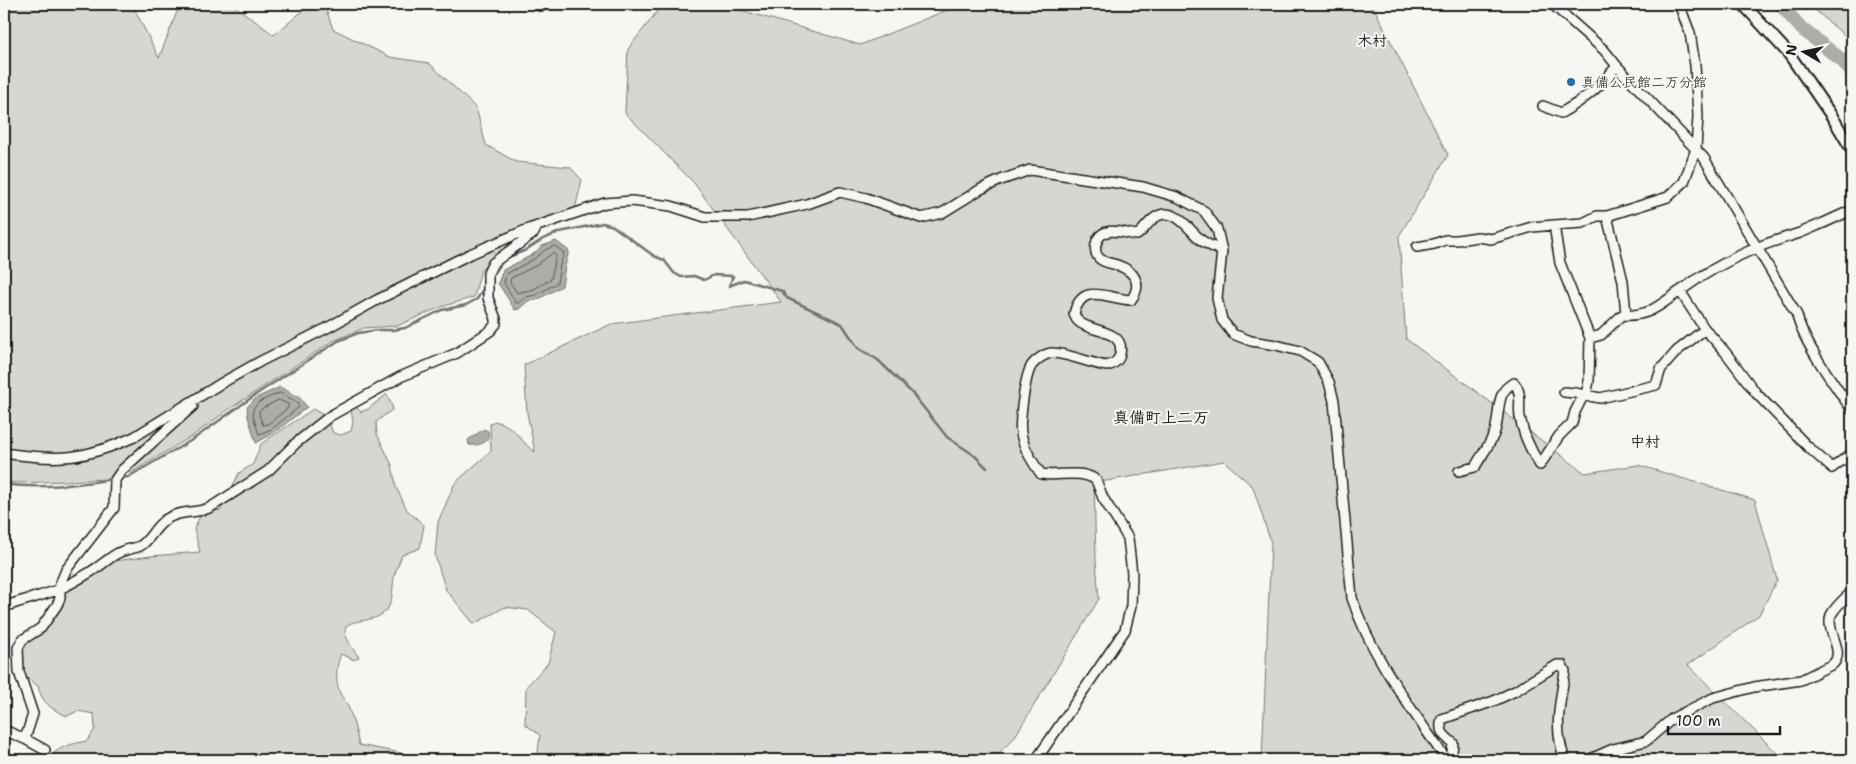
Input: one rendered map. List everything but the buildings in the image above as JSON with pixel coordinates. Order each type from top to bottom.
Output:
[{"type":"main road","points":[[1743,4],[1788,54],[1833,118],[1852,150]]},
{"type":"street","points":[[535,4],[539,6],[550,4]]},
{"type":"street","points":[[1552,4],[1604,50],[1704,158],[1797,315],[1799,326],[1852,410]]},
{"type":"street","points":[[1417,247],[1445,240],[1478,236],[1491,239],[1532,227],[1583,223],[1596,216],[1607,216],[1668,196],[1684,182],[1696,149],[1698,116],[1695,65],[1690,33],[1679,4]]},
{"type":"street","points":[[1543,106],[1561,113],[1576,105],[1591,94],[1617,66]]},
{"type":"street","points":[[4,453],[52,458],[81,456],[97,452],[134,437],[261,361],[327,328],[377,300],[468,255],[537,226],[605,204],[632,201],[671,206],[705,217],[748,217],[807,204],[840,192],[866,198],[921,218],[942,213],[981,189],[1030,170],[1143,187],[1178,197],[1204,211],[1217,229],[1222,251],[1218,298],[1222,320],[1233,334],[1251,341],[1300,351],[1318,362],[1329,382],[1337,426],[1352,598],[1360,620],[1384,668],[1443,755],[1448,760],[1453,743],[1442,733],[1440,725],[1442,719],[1494,701],[1557,665],[1562,665],[1564,671],[1557,724],[1559,744],[1565,760]]},
{"type":"street","points":[[1590,338],[1601,335],[1622,315],[1650,312],[1714,269],[1757,248],[1801,233],[1852,210]]},
{"type":"street","points":[[1036,760],[1125,630],[1131,606],[1132,574],[1128,538],[1103,498],[1096,480],[1082,473],[1052,476],[1041,474],[1035,466],[1021,433],[1022,407],[1031,365],[1039,358],[1050,353],[1107,366],[1114,364],[1120,357],[1122,347],[1117,338],[1078,321],[1074,314],[1080,300],[1086,294],[1131,300],[1135,294],[1138,285],[1136,277],[1131,272],[1098,258],[1095,251],[1097,241],[1102,234],[1108,231],[1137,235],[1158,215],[1166,214],[1174,216],[1201,240],[1222,251]]},
{"type":"street","points":[[1607,216],[1623,281],[1626,316]]},
{"type":"street","points":[[1459,471],[1475,468],[1487,450],[1495,431],[1501,394],[1507,385],[1514,383],[1519,388],[1520,416],[1532,453],[1540,465],[1559,436],[1572,423],[1575,412],[1586,394],[1589,381],[1590,338],[1560,262],[1554,225]]},
{"type":"street","points":[[4,607],[26,599],[37,598],[60,588],[101,565],[124,549],[139,546],[157,526],[170,516],[184,512],[206,510],[268,471],[316,426],[346,406],[400,377],[457,353],[490,331],[496,324],[496,319],[488,298],[488,273],[493,263],[534,233],[537,226]]},
{"type":"street","points":[[1680,291],[1705,330],[1726,353],[1756,393],[1808,447],[1832,468],[1852,453]]},
{"type":"street","points":[[1564,392],[1600,398],[1656,385],[1661,369],[1677,351],[1705,330]]},
{"type":"street","points":[[24,739],[33,714],[19,672],[18,648],[22,640],[41,628],[57,605],[66,570],[114,508],[115,480],[122,470],[206,394]]},
{"type":"street","points":[[1588,760],[1613,750],[1646,741],[1673,718],[1713,698],[1754,687],[1801,680],[1833,664],[1837,660],[1837,653],[1830,621],[1831,615],[1852,592]]},
{"type":"street","points":[[4,730],[45,750]]},
{"type":"shaded area","points":[[4,4],[132,4],[159,58],[180,4],[232,4],[274,35],[311,4],[324,4],[333,29],[390,57],[429,63],[476,108],[486,145],[516,162],[570,167],[582,180],[575,209],[522,234],[481,270],[474,297],[441,307],[397,326],[364,328],[333,341],[228,410],[194,435],[134,471],[108,479],[4,482]]},
{"type":"shaded area","points":[[679,4],[720,4],[860,45],[962,4],[1372,4],[1448,155],[1399,236],[1406,339],[1585,473],[1638,465],[1755,500],[1777,580],[1759,615],[1688,665],[1784,760],[1262,760],[1271,543],[1253,487],[1224,461],[1094,483],[1099,599],[1014,738],[997,755],[982,760],[537,760],[540,735],[525,724],[526,687],[548,663],[556,632],[528,610],[505,607],[474,624],[446,590],[435,556],[438,522],[455,483],[491,451],[490,424],[494,421],[507,426],[535,452],[527,413],[524,365],[611,324],[781,302],[694,183],[625,113],[628,49],[659,9]]},
{"type":"shaded area","points":[[1808,4],[1852,4],[1852,42]]},
{"type":"shaded area","points":[[387,394],[393,409],[376,422],[377,434],[392,465],[396,487],[407,510],[424,525],[420,548],[402,555],[395,573],[388,608],[381,615],[372,619],[347,625],[345,631],[348,641],[359,657],[354,660],[341,654],[337,668],[337,678],[338,688],[347,704],[359,745],[401,753],[407,760],[49,760],[60,749],[87,741],[95,729],[94,714],[78,711],[67,716],[48,705],[42,697],[38,686],[25,677],[17,655],[63,606],[63,587],[92,564],[200,552],[194,529],[201,514],[221,510],[239,473],[253,464],[261,444],[313,409],[327,417],[333,433],[341,435],[351,431],[353,422],[351,410],[355,406],[361,412],[368,409]]},
{"type":"water","points":[[556,241],[569,251],[562,286],[537,300],[528,301],[515,310],[498,283],[503,270],[532,255],[542,246]]},
{"type":"water","points":[[280,387],[300,398],[307,407],[274,433],[256,443],[247,407],[256,398]]},
{"type":"water","points":[[484,429],[488,431],[486,441],[477,445],[469,445],[468,440]]},
{"type":"waterway","points":[[1780,4],[1802,29],[1843,61],[1852,73]]},
{"type":"waterway","points":[[490,280],[506,258],[524,251],[543,239],[560,232],[603,223],[613,226],[654,256],[664,260],[674,273],[681,277],[694,276],[704,280],[714,275],[733,276],[729,286],[744,280],[782,291],[787,298],[842,324],[858,348],[878,360],[912,393],[947,437],[974,455],[987,468]]},
{"type":"waterway","points":[[119,478],[128,477],[192,440],[258,393],[338,341],[358,333],[405,328],[442,310],[466,305],[477,299],[485,286]]},
{"type":"waterway","points":[[4,484],[58,486],[113,479]]},
{"type":"place","name":"真備公民館二万分館","points":[[1571,82]]},
{"type":"district","name":"木村","points":[[1372,41]]},
{"type":"district","name":"真備町上二万","points":[[1161,417]]},
{"type":"district","name":"中村","points":[[1645,442]]}]
